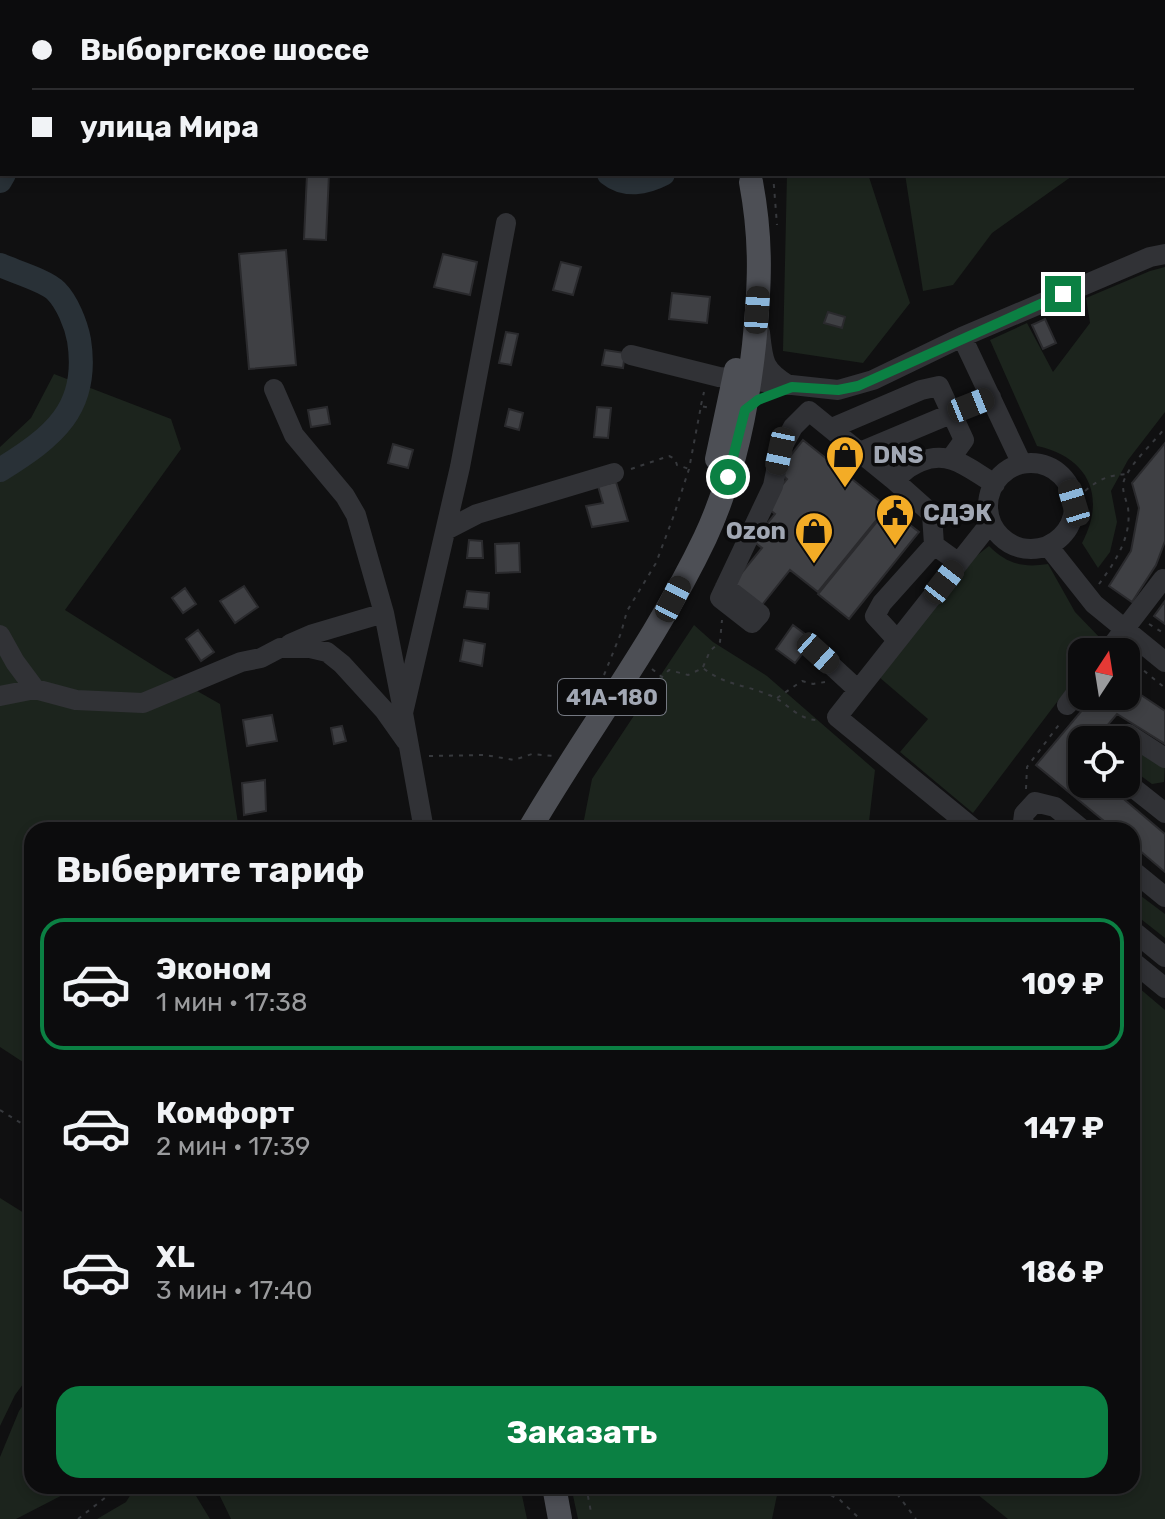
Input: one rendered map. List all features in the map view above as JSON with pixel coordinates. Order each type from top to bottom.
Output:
[{"type":"main road","name":"41А-180","points":[[673,599],[742,379],[757,310],[759,227],[751,178]]},
{"type":"main road","name":"41А-180","points":[[534,822],[673,599],[706,536],[728,477],[745,410],[742,316],[751,178]]},
{"type":"main road","points":[[555,1494],[560,1519]]},
{"type":"street","points":[[403,713],[460,467],[506,223]]},
{"type":"street","points":[[631,355],[719,377],[838,390],[858,386],[962,337],[1150,257],[1165,254]]},
{"type":"street","points":[[757,310],[762,353],[770,373],[792,387]]},
{"type":"street","points":[[962,337],[1022,464]]},
{"type":"street","points":[[832,428],[921,390],[939,386],[964,440],[951,458]]},
{"type":"street","points":[[745,410],[772,393],[792,387]]},
{"type":"street","points":[[274,389],[294,435],[345,496],[356,515],[384,613],[423,822]]},
{"type":"street","points":[[860,452],[991,397]]},
{"type":"street","points":[[723,593],[773,486],[780,451],[793,427],[809,411],[932,514],[934,545],[882,603],[875,616],[897,640]]},
{"type":"street","points":[[895,481],[904,470],[935,456],[951,458],[995,484]]},
{"type":"street","points":[[1022,464],[1040,465],[1057,472],[1069,485],[1074,503],[1072,520],[1063,536],[1048,546],[1031,550],[1015,546],[1000,537],[988,509],[989,496],[995,484],[1011,468],[1022,464]]},
{"type":"street","points":[[446,530],[477,514],[614,473]]},
{"type":"street","points":[[965,822],[837,717],[853,685],[897,640],[991,522]]},
{"type":"street","points":[[934,545],[959,563]]},
{"type":"street","points":[[1048,546],[1094,604],[1115,638]]},
{"type":"street","points":[[1118,638],[1164,579]]},
{"type":"street","points":[[0,696],[35,689],[76,700],[143,703],[241,662],[261,658],[313,634],[384,613]]},
{"type":"street","points":[[0,635],[35,689]]},
{"type":"street","points":[[280,648],[310,648],[327,652],[384,710],[408,744]]},
{"type":"street","points":[[1140,651],[1165,662]]},
{"type":"street","points":[[818,653],[853,685]]},
{"type":"street","points":[[1065,712],[1068,707]]},
{"type":"street","points":[[1140,742],[1165,758]]},
{"type":"street","points":[[1140,793],[1165,813]]},
{"type":"street","points":[[1023,822],[1024,814],[1035,802],[1055,807],[1073,822]]},
{"type":"street","points":[[1140,877],[1165,897]]},
{"type":"street","points":[[1140,937],[1165,957]]},
{"type":"street","points":[[1140,968],[1165,988]]},
{"type":"path","points":[[604,677],[627,611],[656,563],[689,469],[701,406],[718,410]]},
{"type":"path","points":[[1098,586],[1115,562],[1126,532],[1128,505],[1123,496],[1124,479],[1165,428]]},
{"type":"path","points":[[614,473],[652,464],[669,456],[675,459],[677,465],[689,469]]},
{"type":"path","points":[[1085,491],[1109,475],[1128,473]]},
{"type":"path","points":[[649,666],[662,677],[669,670],[688,675],[703,668],[710,651],[720,642],[723,593]]},
{"type":"path","points":[[1140,667],[1165,688]]},
{"type":"path","points":[[703,668],[718,680],[772,695],[795,714],[811,721],[837,717]]},
{"type":"path","points":[[776,699],[802,681],[853,685]]},
{"type":"path","points":[[1026,781],[1027,767],[1065,712]]},
{"type":"path","points":[[408,744],[425,756],[485,755],[514,760],[532,754],[554,756]]},
{"type":"path","points":[[0,1110],[24,1125]]},
{"type":"path","points":[[78,1519],[110,1494]]},
{"type":"path","points":[[588,1494],[591,1512]]},
{"type":"path","points":[[828,1494],[840,1500],[860,1519]]},
{"type":"path","points":[[897,1494],[916,1519]]},
{"type":"shaded area","points":[[787,176],[869,176],[910,303],[863,363],[783,351]]},
{"type":"shaded area","points":[[905,176],[1072,176],[992,233],[953,285],[923,291]]},
{"type":"shaded area","points":[[1165,267],[1165,412],[1128,460],[1111,491],[1117,522],[1110,552],[1098,568],[1082,543],[1093,510],[1088,481],[1069,459],[1037,446],[990,340],[1027,323],[1053,372],[1090,323],[1086,298]]},
{"type":"shaded area","points":[[54,374],[171,419],[181,449],[65,610],[220,704],[238,822],[24,822],[24,1063],[0,1047],[0,447],[31,418]]},
{"type":"shaded area","points":[[989,546],[1016,563],[1048,564],[1075,612],[1100,638],[1068,638],[1068,687],[973,813],[900,752],[928,719],[879,677],[975,557]]},
{"type":"shaded area","points":[[694,625],[713,642],[767,676],[875,770],[869,822],[584,822],[592,779]]},
{"type":"shaded area","points":[[1140,751],[1165,763],[1164,782],[1152,784],[1140,775]]},
{"type":"shaded area","points":[[1140,897],[1165,914],[1165,938],[1140,918]]},
{"type":"shaded area","points":[[1140,989],[1165,1010],[1165,1519],[1008,1519],[977,1494],[1140,1494]]},
{"type":"shaded area","points":[[0,1198],[24,1213],[24,1383],[0,1426]]},
{"type":"shaded area","points":[[24,1404],[24,1494],[64,1494],[16,1519],[0,1519],[0,1457]]},
{"type":"shaded area","points":[[131,1494],[195,1494],[210,1519],[97,1519],[126,1502]]},
{"type":"shaded area","points":[[219,1494],[522,1494],[527,1519],[231,1519]]},
{"type":"shaded area","points":[[573,1494],[777,1495],[772,1519],[578,1519]]},
{"type":"building","points":[[307,176],[329,176],[326,240],[304,239]]},
{"type":"building","points":[[286,250],[296,365],[249,369],[239,254]]},
{"type":"building","points":[[443,254],[477,262],[470,295],[434,287]]},
{"type":"building","points":[[561,262],[581,267],[573,295],[553,290]]},
{"type":"building","points":[[672,293],[710,297],[707,323],[669,319]]},
{"type":"building","points":[[828,312],[845,317],[842,328],[824,323]]},
{"type":"building","points":[[1045,319],[1056,343],[1043,349],[1032,325]]},
{"type":"building","points":[[506,332],[518,334],[511,365],[499,363]]},
{"type":"building","points":[[605,350],[625,353],[623,368],[602,365]]},
{"type":"building","points":[[327,407],[330,424],[311,427],[308,410]]},
{"type":"building","points":[[597,407],[611,408],[608,438],[594,437]]},
{"type":"building","points":[[509,409],[523,413],[519,430],[505,426]]},
{"type":"building","points":[[803,440],[887,507],[818,592],[790,570],[758,610],[730,587],[762,548],[753,541],[775,514],[765,506],[787,479],[778,471]]},
{"type":"building","points":[[1165,443],[1165,541],[1156,565],[1132,602],[1109,586],[1131,551],[1139,508],[1132,483]]},
{"type":"building","points":[[393,444],[413,450],[408,468],[388,463]]},
{"type":"building","points":[[616,482],[628,521],[592,527],[586,506],[603,503],[598,486]]},
{"type":"building","points":[[888,508],[919,532],[849,619],[818,594]]},
{"type":"building","points":[[469,540],[482,541],[483,558],[467,558]]},
{"type":"building","points":[[519,543],[520,572],[496,573],[495,544]]},
{"type":"building","points":[[244,586],[258,607],[235,623],[220,601]]},
{"type":"building","points":[[185,588],[196,604],[183,613],[172,598]]},
{"type":"building","points":[[467,591],[489,593],[488,609],[464,607]]},
{"type":"building","points":[[1165,601],[1165,624],[1154,616]]},
{"type":"building","points":[[793,625],[813,640],[795,663],[776,649]]},
{"type":"building","points":[[198,630],[214,652],[201,661],[186,639]]},
{"type":"building","points":[[464,640],[485,644],[482,666],[460,661]]},
{"type":"building","points":[[1140,694],[1165,711],[1165,744],[1117,714],[1107,726],[1069,726],[1082,710],[1140,710]]},
{"type":"building","points":[[272,715],[277,741],[247,746],[243,720]]},
{"type":"building","points":[[342,726],[346,741],[334,744],[331,728]]},
{"type":"building","points":[[1068,727],[1068,791],[1036,765]]},
{"type":"building","points":[[265,780],[266,811],[244,815],[242,783]]},
{"type":"building","points":[[1076,798],[1123,798],[1165,834],[1165,872],[1140,851],[1140,822],[1105,822]]},
{"type":"waterway","points":[[0,181],[3,176]]},
{"type":"waterway","points":[[612,176],[622,181],[636,182],[659,176]]},
{"type":"waterway","points":[[0,265],[52,287],[60,296],[76,327],[81,364],[79,385],[64,418],[51,433],[0,470]]},
{"type":"place","name":"DNS","points":[[845,489]]},
{"type":"place","name":"СДЭК","points":[[895,547]]},
{"type":"place","name":"Ozon","points":[[814,565]]},
{"type":"route","points":[[728,477],[745,410],[758,400],[792,387],[838,390],[858,386],[1063,294]]}]
